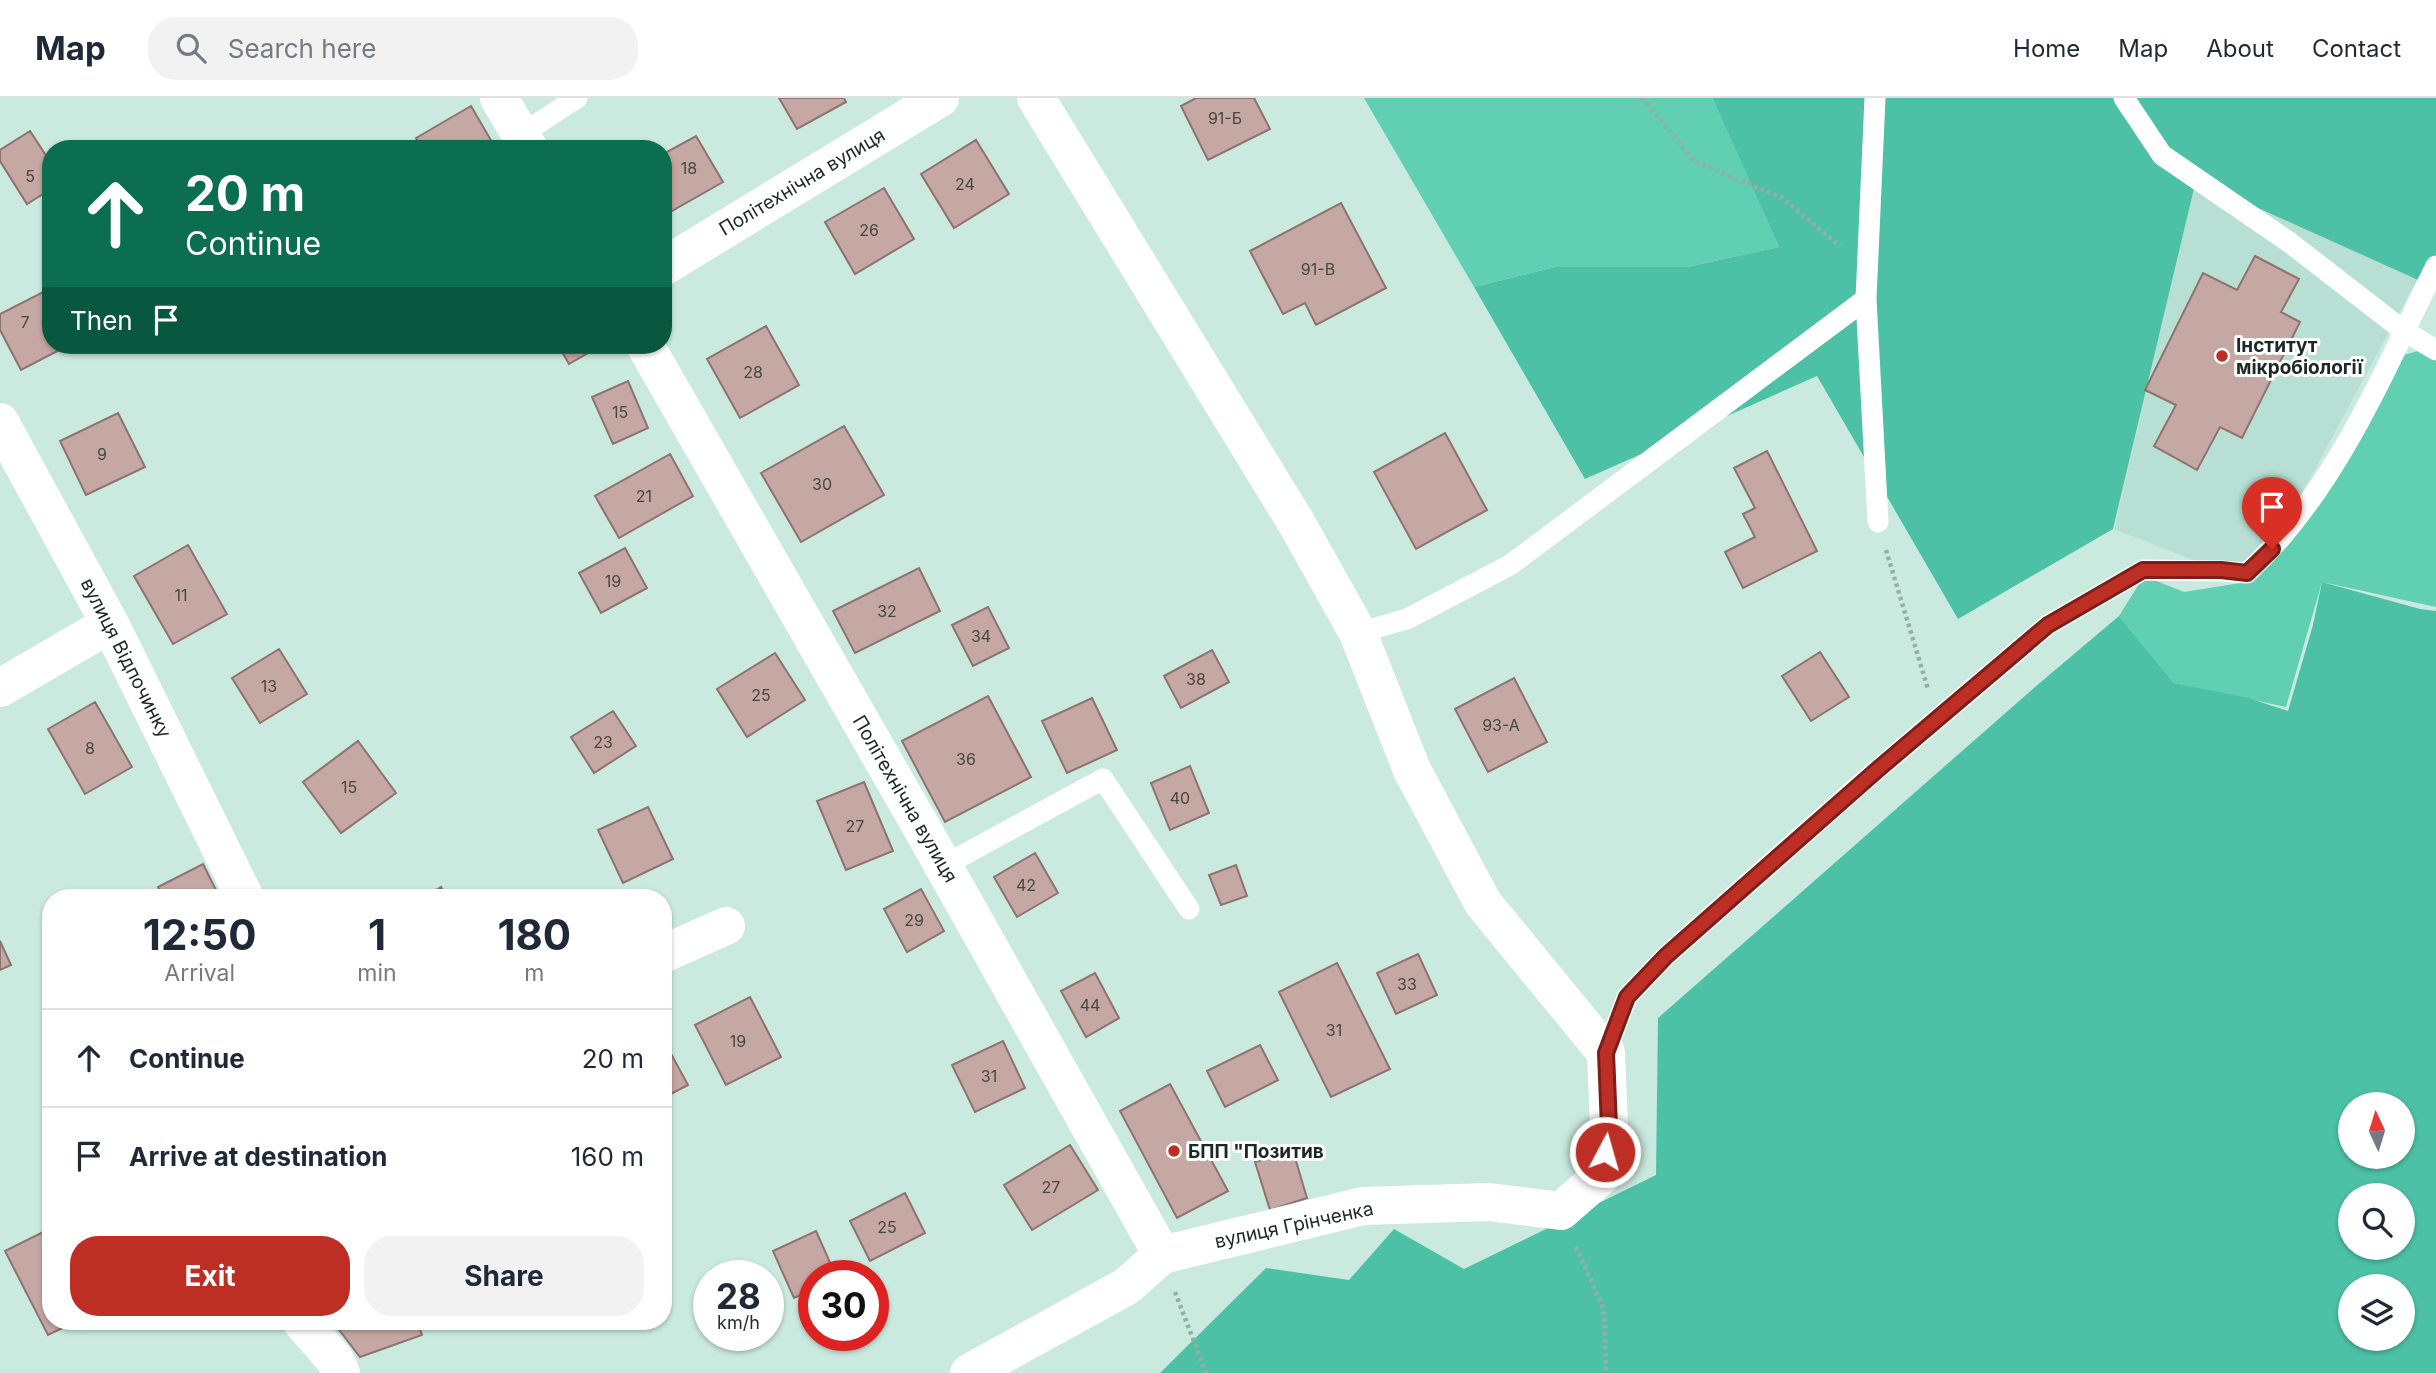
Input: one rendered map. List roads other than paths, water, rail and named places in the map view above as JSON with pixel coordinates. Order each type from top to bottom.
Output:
[{"type":"street","points":[[499,98],[524,140]]},
{"type":"street","name":"Політехнічна вулиця","points":[[672,262],[940,98]]},
{"type":"street","points":[[1036,98],[1297,524],[1358,633],[1412,770],[1483,902],[1606,1053]]},
{"type":"street","name":"Політехнічна вулиця","points":[[650,354],[1162,1255]]},
{"type":"street","name":"вулиця Відпочинку","points":[[0,422],[110,624],[241,889]]},
{"type":"street","points":[[0,688],[110,624]]},
{"type":"street","points":[[672,950],[726,926]]},
{"type":"street","name":"вулиця Грінченка","points":[[969,1373],[1127,1286],[1162,1255],[1363,1206],[1489,1202],[1561,1211],[1601,1177],[1609,1127],[1606,1053]]},
{"type":"street","points":[[309,1330],[335,1360],[341,1373]]},
{"type":"lane","points":[[527,140],[577,98]]},
{"type":"lane","points":[[1875,98],[1866,299],[1878,522]]},
{"type":"lane","points":[[2124,98],[2162,155],[2289,242],[2404,331],[2436,350]]},
{"type":"lane","points":[[1606,1053],[1627,997],[1666,956],[2048,625],[2143,570],[2221,570],[2247,573],[2272,549],[2343,454],[2436,266]]},
{"type":"lane","points":[[1358,633],[1407,619],[1510,565],[1866,299]]},
{"type":"lane","points":[[943,866],[1103,779],[1189,909]]},
{"type":"place","name":"Інститут мікробіології","points":[[2222,356]]},
{"type":"place","name":"БПП \"Позитив","points":[[1174,1151]]}]
